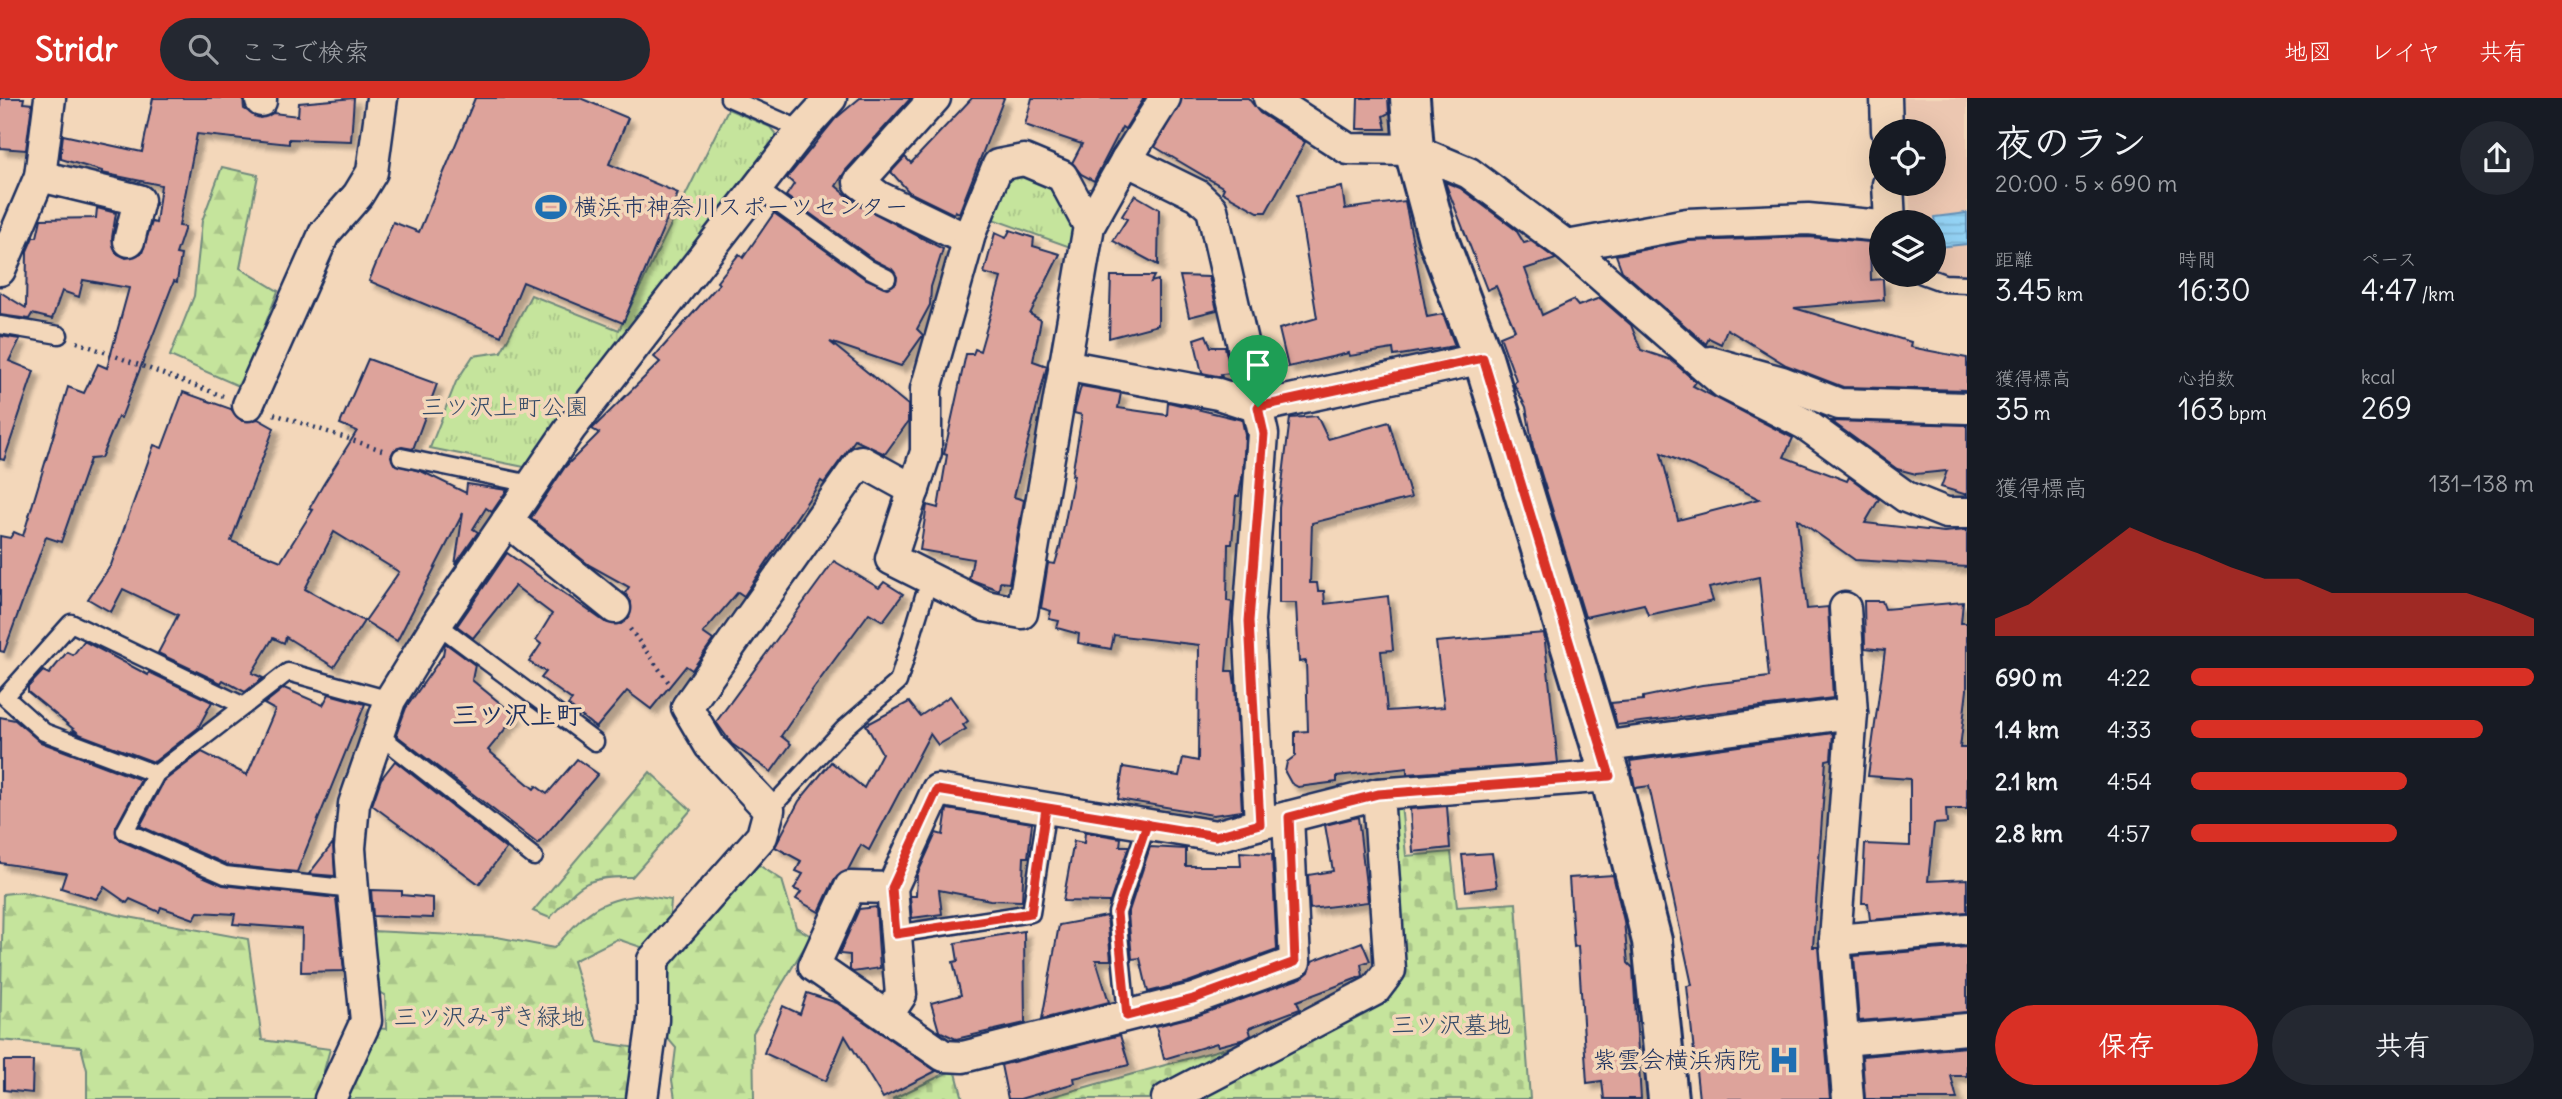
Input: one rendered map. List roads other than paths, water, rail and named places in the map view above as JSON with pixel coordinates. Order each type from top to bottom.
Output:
[{"type":"street","points":[[0,270],[40,176],[50,98]]},
{"type":"street","points":[[248,405],[324,234],[358,195],[372,172],[382,98]]},
{"type":"street","points":[[330,1099],[366,1021],[350,848],[354,804],[390,700],[437,624],[570,429],[802,131],[831,98]]},
{"type":"street","points":[[935,98],[859,182],[879,197],[968,240]]},
{"type":"street","points":[[1089,226],[1062,176],[1024,160],[998,165],[968,240],[926,389],[926,452],[891,559],[927,586],[985,606],[1022,613],[1089,226],[1126,159],[1165,98]]},
{"type":"street","points":[[1269,98],[1348,149],[1414,150],[1469,173],[1567,246],[1724,383],[1805,424],[1906,497],[1946,513],[1967,513]]},
{"type":"street","points":[[1410,98],[1414,150],[1438,239],[1483,358],[1605,761],[1651,941],[1668,1099]]},
{"type":"street","points":[[1885,98],[1886,119]]},
{"type":"street","points":[[1126,159],[1196,195],[1212,209],[1264,434],[1249,621],[1260,824]]},
{"type":"street","points":[[40,176],[139,200],[129,241]]},
{"type":"street","points":[[1567,246],[1687,224],[1808,219],[1869,225]]},
{"type":"street","points":[[1064,365],[1218,394],[1258,407],[1483,358]]},
{"type":"street","points":[[1699,360],[1782,382],[1839,404],[1967,408]]},
{"type":"street","points":[[642,1099],[653,1020],[653,960],[762,836],[769,810],[710,746],[687,707],[861,461],[914,491]]},
{"type":"street","points":[[507,521],[615,608]]},
{"type":"street","points":[[1845,608],[1852,713],[1835,940],[1848,1099]]},
{"type":"street","points":[[887,1016],[901,995],[892,888],[937,790],[1216,836],[1378,794],[1605,761],[1852,713]]},
{"type":"street","points":[[1167,1099],[1375,990],[1390,970],[1378,794]]},
{"type":"street","points":[[892,888],[850,887],[814,966],[944,1056],[963,1057],[1193,999],[1295,962],[1289,817]]},
{"type":"street","points":[[1835,940],[1967,929]]},
{"type":"street","points":[[1843,1040],[1967,1029]]},
{"type":"lane","points":[[729,98],[802,131]]},
{"type":"lane","points":[[758,189],[869,269],[887,278]]},
{"type":"lane","points":[[1946,284],[1967,284]]},
{"type":"lane","points":[[0,325],[60,335]]},
{"type":"lane","points":[[401,457],[531,484]]},
{"type":"lane","points":[[769,810],[844,729],[898,682],[927,586]]},
{"type":"lane","points":[[156,774],[44,732],[5,696],[71,623],[244,706]]},
{"type":"lane","points":[[437,624],[595,742]]},
{"type":"lane","points":[[353,889],[225,875],[125,831],[156,774],[288,672],[390,700]]},
{"type":"lane","points":[[378,734],[534,857]]},
{"type":"lane","points":[[896,934],[1031,913],[1046,808]]},
{"type":"lane","points":[[1127,1016],[1117,913],[1147,824]]},
{"type":"water","points":[[1967,213],[1967,244],[1946,246],[1946,216]]},
{"type":"place","name":"横浜市神奈川スポーツセンター","points":[[551,207]]},
{"type":"place","name":"紫雲会横浜病院","points":[[1784,1060]]},
{"type":"district","name":"三ツ沢上町","points":[[517,715]]},
{"type":"park label","name":"三ツ沢上町公園","points":[[505,407]]},
{"type":"park label","name":"三ツ沢みずき緑地","points":[[489,1017]]},
{"type":"park label","name":"三ツ沢墓地","points":[[1451,1025]]}]
